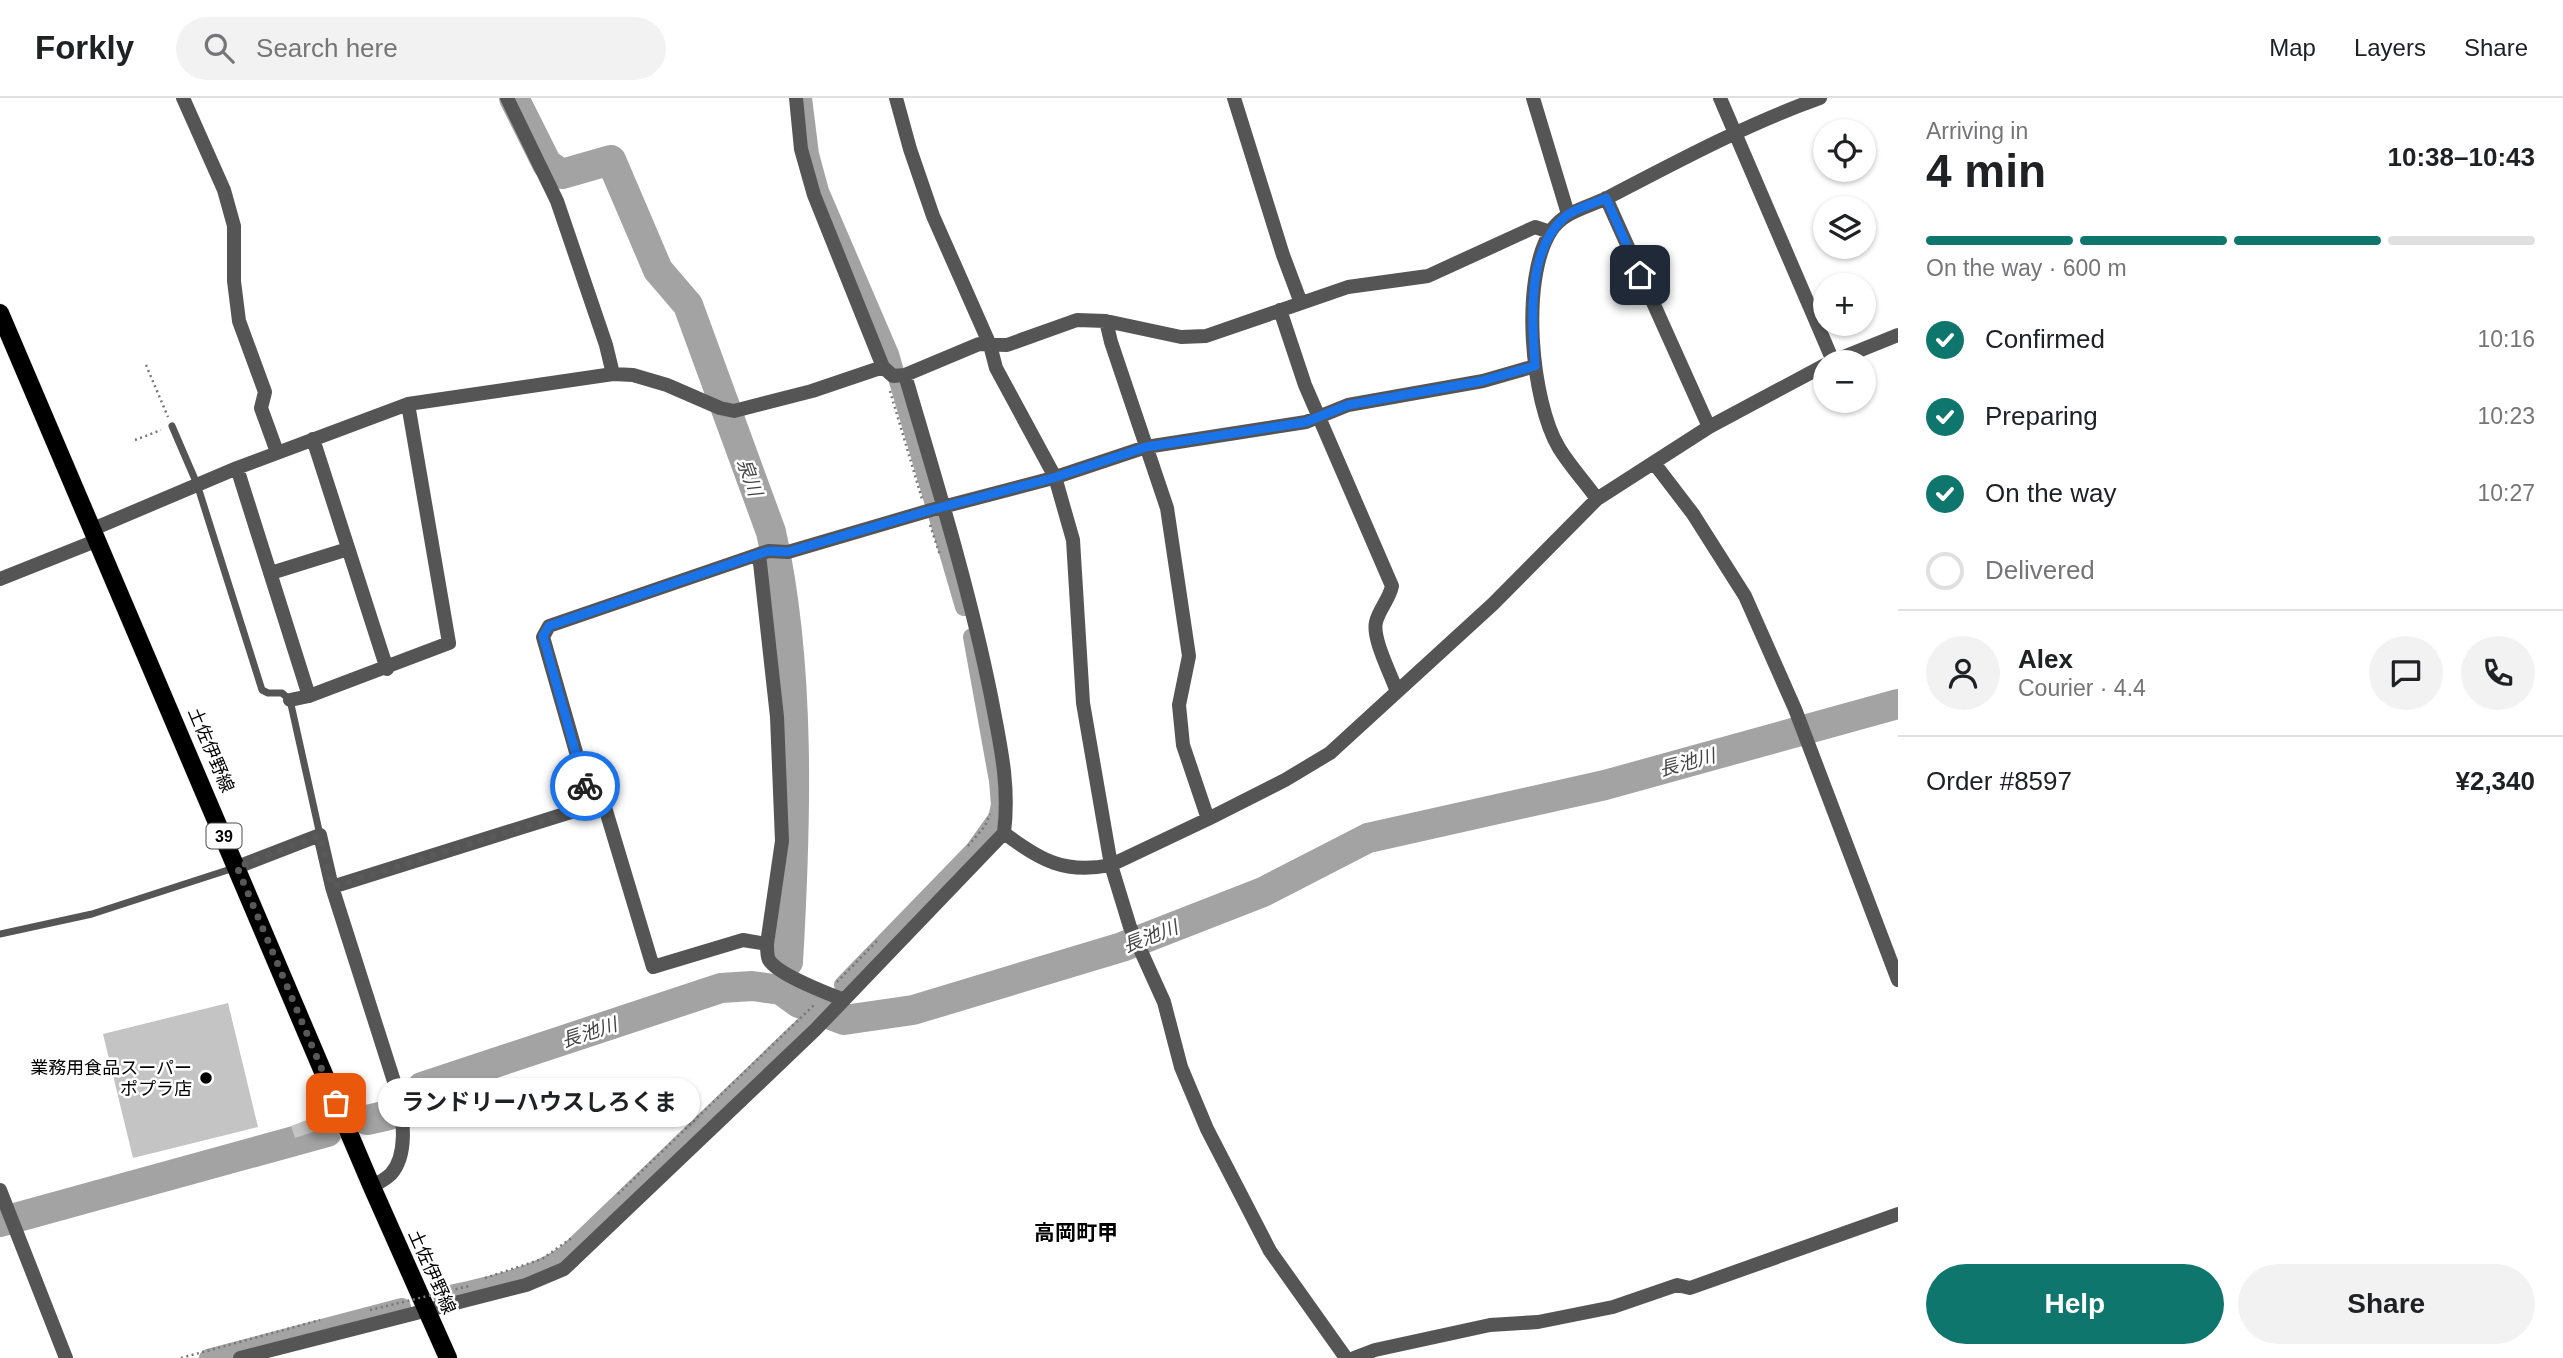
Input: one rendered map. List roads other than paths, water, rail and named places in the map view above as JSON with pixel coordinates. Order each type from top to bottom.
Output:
[{"type":"main road","name":"土佐伊野線","points":[[0,313],[372,1187],[448,1358]]},
{"type":"street","points":[[183,98],[223,190],[234,226],[234,281],[239,321],[265,393],[261,408],[277,452]]},
{"type":"street","points":[[507,98],[557,201],[606,345],[613,374]]},
{"type":"street","points":[[240,1358],[526,1285],[565,1269],[815,1030],[1004,834],[1008,801],[1004,765],[977,627],[935,509],[895,373],[814,195],[801,149],[796,98]]},
{"type":"street","points":[[896,98],[933,216],[990,345],[996,368],[1055,477],[1073,540],[1083,703],[1111,865],[1130,927],[1143,961],[1164,1002],[1181,1067],[1213,1141],[1270,1251],[1346,1358]]},
{"type":"street","points":[[1234,98],[1283,256],[1301,303]]},
{"type":"street","points":[[1533,98],[1568,214]]},
{"type":"street","points":[[1720,98],[1825,350]]},
{"type":"street","points":[[1597,499],[1558,447],[1547,416],[1535,366],[1531,312],[1536,273],[1550,232],[1568,214],[1606,198],[1680,158],[1820,98]]},
{"type":"street","points":[[1606,198],[1709,427]]},
{"type":"street","points":[[0,579],[197,484],[408,404],[613,374],[633,375],[667,385],[727,409],[895,373],[979,344],[1007,345],[1077,320],[1106,321],[1181,337],[1206,336],[1348,287],[1428,275],[1535,226],[1550,232]]},
{"type":"street","points":[[1280,310],[1319,416],[1392,586],[1389,599],[1376,618],[1374,632],[1397,692]]},
{"type":"street","points":[[1106,321],[1167,508],[1189,656],[1179,705],[1183,745],[1208,819]]},
{"type":"street","points":[[1862,350],[1898,335]]},
{"type":"street","points":[[767,944],[743,940],[653,967],[604,804],[586,787],[543,636],[549,626],[770,552],[1055,477],[1146,447],[1306,422],[1348,405],[1482,381],[1535,366]]},
{"type":"street","points":[[1004,834],[1054,864],[1085,870],[1111,865],[1286,780],[1330,753],[1493,604],[1597,499],[1709,427],[1813,372]]},
{"type":"street","points":[[290,700],[387,669],[449,643],[408,404]]},
{"type":"street","points":[[313,439],[387,669]]},
{"type":"street","points":[[1654,463],[1693,514],[1745,596],[1795,709],[1898,980]]},
{"type":"street","points":[[237,468],[309,696]]},
{"type":"street","points":[[271,573],[348,550]]},
{"type":"street","points":[[770,552],[782,841],[767,944],[769,960],[822,997],[841,1004]]},
{"type":"street","points":[[332,887],[587,807],[595,795]]},
{"type":"street","points":[[237,867],[320,835],[332,887],[399,1097],[403,1122],[400,1156],[391,1174],[372,1187]]},
{"type":"street","points":[[0,1190],[66,1358]]},
{"type":"street","points":[[1354,1358],[1376,1350],[1489,1325],[1538,1322],[1613,1307],[1677,1285],[1690,1288],[1898,1214]]},
{"type":"lane","points":[[172,426],[197,484],[262,690],[282,693],[290,700],[320,835]]},
{"type":"lane","points":[[0,934],[92,914],[237,867]]},
{"type":"waterway","name":"泉川","points":[[514,98],[547,164],[562,174],[611,160],[658,270],[688,305],[771,532],[781,583],[792,691],[794,801],[788,962]]},
{"type":"waterway","points":[[803,98],[810,154],[820,191],[890,354],[964,607]]},
{"type":"waterway","points":[[843,985],[974,850],[997,818],[1000,805],[998,781],[972,637]]},
{"type":"waterway","name":"長池川","points":[[414,1107],[422,1087],[721,988],[752,986],[781,990],[799,1003],[844,1020],[913,1010],[1122,947],[1263,892],[1368,838],[1605,785],[1898,704]]},
{"type":"waterway","points":[[442,1296],[522,1276],[566,1254],[824,1006]]},
{"type":"waterway","name":"長池川","points":[[367,1120],[389,1115]]},
{"type":"waterway","name":"長池川","points":[[0,1222],[327,1132]]},
{"type":"waterway","points":[[208,1358],[402,1307]]},
{"type":"place","name":"業務用食品スーパー ポプラ店","points":[[206,1078]]},
{"type":"place","name":"ランドリーハウスしろくま","points":[[336,1103]]},
{"type":"district","name":"高岡町甲","points":[[1076,1233]]}]
